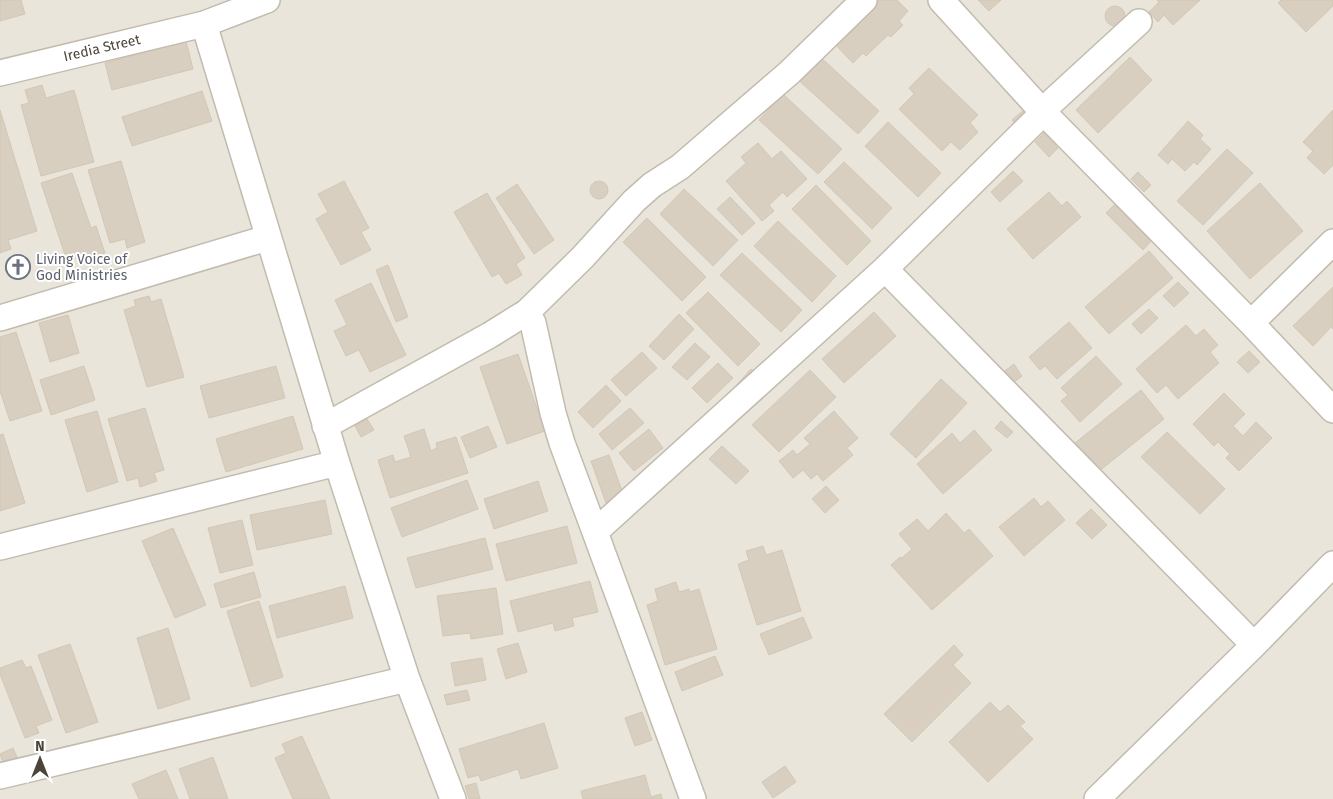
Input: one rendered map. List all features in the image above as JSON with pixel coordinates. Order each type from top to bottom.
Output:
[{"type":"street","name":"Iredia Street","points":[[0,73],[267,0]]},
{"type":"street","points":[[325,426],[528,312],[583,257],[634,201],[652,185],[680,167],[789,73],[864,0]]},
{"type":"street","points":[[941,0],[1043,112],[1251,323],[1333,410]]},
{"type":"street","points":[[211,15],[267,238],[336,463],[407,679],[453,799]]},
{"type":"street","points":[[595,532],[885,269],[1043,112],[1139,22]]},
{"type":"street","points":[[0,318],[267,238]]},
{"type":"street","points":[[1251,323],[1333,242]]},
{"type":"street","points":[[885,269],[1254,644]]},
{"type":"street","points":[[528,312],[533,323],[553,413],[562,442],[693,799]]},
{"type":"street","points":[[0,547],[336,463]]},
{"type":"street","points":[[1097,799],[1333,564]]},
{"type":"street","points":[[0,776],[407,679]]},
{"type":"shaded area","points":[[0,0],[1333,0],[1333,799],[0,799]]},
{"type":"building","points":[[0,0],[21,0],[25,14],[0,21]]},
{"type":"building","points":[[867,0],[897,0],[908,11],[899,21],[903,25],[891,37],[888,35],[866,56],[863,53],[853,63],[829,38]]},
{"type":"building","points":[[978,0],[1001,0],[989,11]]},
{"type":"building","points":[[1157,0],[1200,0],[1173,25],[1164,15],[1158,22],[1149,12],[1159,2]]},
{"type":"building","points":[[1281,0],[1333,0],[1333,6],[1306,32],[1278,3]]},
{"type":"building","points":[[1115,6],[1122,9],[1125,16],[1122,23],[1115,26],[1108,23],[1105,16],[1108,9]]},
{"type":"building","points":[[186,41],[193,69],[112,90],[105,63]]},
{"type":"building","points":[[817,54],[879,111],[858,134],[795,77]]},
{"type":"building","points":[[1130,57],[1152,80],[1098,133],[1076,110]]},
{"type":"building","points":[[929,68],[978,115],[970,123],[978,132],[960,150],[951,142],[942,151],[899,109],[914,94],[909,88]]},
{"type":"building","points":[[42,85],[46,98],[74,90],[94,162],[41,176],[21,105],[29,103],[25,90]]},
{"type":"building","points":[[202,91],[212,121],[132,146],[122,117]]},
{"type":"building","points":[[783,94],[842,149],[818,174],[759,120]]},
{"type":"building","points":[[1025,109],[1033,117],[1020,129],[1012,120]]},
{"type":"building","points":[[0,110],[37,231],[8,240],[11,249],[0,253]]},
{"type":"building","points":[[1333,110],[1333,165],[1324,174],[1307,158],[1313,151],[1303,142]]},
{"type":"building","points":[[1188,121],[1203,135],[1200,139],[1211,149],[1197,165],[1194,162],[1185,171],[1172,159],[1168,164],[1158,155]]},
{"type":"building","points":[[888,122],[941,173],[918,197],[865,146]]},
{"type":"building","points":[[1044,133],[1058,148],[1049,157],[1035,142]]},
{"type":"building","points":[[758,143],[772,159],[781,151],[807,179],[787,197],[783,192],[769,205],[774,211],[762,221],[726,181],[746,163],[741,157]]},
{"type":"building","points":[[1227,149],[1253,173],[1203,225],[1177,201]]},
{"type":"building","points":[[121,161],[145,242],[127,248],[125,239],[110,243],[88,170]]},
{"type":"building","points":[[844,162],[892,208],[872,229],[824,182]]},
{"type":"building","points":[[1013,171],[1023,181],[1000,202],[991,192]]},
{"type":"building","points":[[1138,172],[1151,185],[1144,192],[1131,179]]},
{"type":"building","points":[[72,173],[91,228],[96,226],[105,253],[83,260],[82,256],[67,261],[41,183]]},
{"type":"building","points":[[344,181],[369,228],[361,232],[371,250],[341,265],[316,219],[328,212],[318,194]]},
{"type":"building","points":[[599,181],[605,184],[608,190],[605,196],[599,199],[593,196],[590,190],[593,184]]},
{"type":"building","points":[[1260,183],[1303,231],[1250,279],[1207,231]]},
{"type":"building","points":[[517,184],[554,240],[534,254],[496,198]]},
{"type":"building","points":[[816,185],[871,241],[847,265],[792,209]]},
{"type":"building","points":[[684,189],[738,240],[713,266],[660,214]]},
{"type":"building","points":[[1049,192],[1062,206],[1067,201],[1081,217],[1033,259],[1007,229]]},
{"type":"building","points":[[487,193],[525,258],[516,264],[522,275],[506,284],[499,273],[492,277],[454,212]]},
{"type":"building","points":[[730,197],[755,223],[742,235],[717,209]]},
{"type":"building","points":[[1115,204],[1152,240],[1143,250],[1106,213]]},
{"type":"building","points":[[647,218],[706,277],[682,301],[623,242]]},
{"type":"building","points":[[778,221],[836,276],[812,302],[754,246]]},
{"type":"building","points":[[1149,251],[1173,278],[1109,334],[1085,307]]},
{"type":"building","points":[[742,253],[802,310],[781,332],[720,275]]},
{"type":"building","points":[[388,265],[408,317],[396,322],[376,270]]},
{"type":"building","points":[[1178,282],[1189,293],[1174,307],[1163,296]]},
{"type":"building","points":[[371,283],[406,355],[370,372],[359,350],[346,356],[334,331],[347,325],[335,300]]},
{"type":"building","points":[[1333,287],[1333,329],[1331,327],[1313,346],[1293,326]]},
{"type":"building","points":[[708,292],[760,344],[738,366],[686,313]]},
{"type":"building","points":[[149,296],[151,302],[161,299],[184,377],[147,387],[124,310],[136,306],[134,300]]},
{"type":"building","points":[[1149,309],[1158,318],[1141,334],[1132,324]]},
{"type":"building","points":[[874,312],[896,336],[844,383],[822,359]]},
{"type":"building","points":[[679,314],[694,329],[664,360],[649,346]]},
{"type":"building","points":[[68,315],[79,353],[50,362],[39,323]]},
{"type":"building","points":[[1069,322],[1092,348],[1057,379],[1045,366],[1040,370],[1029,357]]},
{"type":"building","points":[[1186,325],[1196,336],[1204,329],[1218,345],[1210,352],[1219,363],[1178,399],[1166,385],[1157,393],[1136,369]]},
{"type":"building","points":[[16,332],[42,411],[10,421],[0,391],[0,337]]},
{"type":"building","points":[[695,343],[710,357],[687,380],[672,367]]},
{"type":"building","points":[[1249,351],[1260,362],[1248,373],[1237,362]]},
{"type":"building","points":[[642,352],[657,368],[626,396],[611,380]]},
{"type":"building","points":[[518,354],[545,431],[507,444],[480,367]]},
{"type":"building","points":[[1096,356],[1122,384],[1080,422],[1061,401],[1068,395],[1061,388]]},
{"type":"building","points":[[718,363],[733,378],[707,403],[692,388]]},
{"type":"building","points":[[1014,364],[1022,376],[1009,386],[1001,374]]},
{"type":"building","points":[[84,366],[95,400],[51,415],[40,380]]},
{"type":"building","points":[[276,366],[285,398],[209,418],[200,386]]},
{"type":"building","points":[[751,369],[758,375],[741,394],[734,388]]},
{"type":"building","points":[[810,370],[836,397],[779,452],[752,425]]},
{"type":"building","points":[[941,379],[967,403],[916,458],[890,434]]},
{"type":"building","points":[[606,385],[621,401],[593,428],[578,412]]},
{"type":"building","points":[[1141,390],[1164,419],[1098,472],[1075,443]]},
{"type":"building","points":[[1224,393],[1245,414],[1233,426],[1243,436],[1256,422],[1272,438],[1239,471],[1226,458],[1230,454],[1218,442],[1214,446],[1193,424]]},
{"type":"building","points":[[145,408],[164,470],[154,473],[157,481],[140,487],[138,478],[127,481],[108,419]]},
{"type":"building","points":[[630,408],[644,423],[612,450],[599,434]]},
{"type":"building","points":[[97,411],[118,482],[87,492],[65,420]]},
{"type":"building","points":[[834,411],[858,438],[847,448],[853,455],[823,481],[817,474],[811,479],[803,470],[793,478],[779,461],[793,450],[797,455],[810,444],[804,438]]},
{"type":"building","points":[[293,416],[303,449],[226,472],[216,439]]},
{"type":"building","points":[[367,419],[374,430],[361,437],[355,426]]},
{"type":"building","points":[[1001,421],[1013,432],[1007,438],[995,428]]},
{"type":"building","points":[[488,426],[497,447],[470,458],[461,437]]},
{"type":"building","points":[[424,429],[431,451],[437,448],[436,443],[456,437],[468,473],[390,498],[378,460],[393,455],[395,462],[411,457],[404,436]]},
{"type":"building","points":[[649,429],[663,448],[634,471],[619,453]]},
{"type":"building","points":[[974,430],[992,450],[943,494],[917,464],[952,433],[960,443]]},
{"type":"building","points":[[1167,432],[1225,489],[1200,514],[1141,457]]},
{"type":"building","points":[[3,434],[25,503],[0,511],[0,435]]},
{"type":"building","points":[[722,446],[749,471],[736,484],[709,459]]},
{"type":"building","points":[[609,455],[624,496],[606,503],[591,461]]},
{"type":"building","points":[[467,480],[478,509],[402,537],[391,508]]},
{"type":"building","points":[[538,481],[548,511],[494,529],[484,499]]},
{"type":"building","points":[[826,486],[839,500],[825,513],[812,499]]},
{"type":"building","points":[[1034,498],[1041,507],[1048,501],[1065,520],[1024,556],[999,527]]},
{"type":"building","points":[[325,500],[332,534],[257,550],[250,515]]},
{"type":"building","points":[[1091,509],[1107,525],[1092,539],[1076,523]]},
{"type":"building","points":[[946,513],[964,533],[969,529],[993,556],[932,610],[891,565],[912,549],[899,534],[917,519],[928,531]]},
{"type":"building","points":[[242,520],[253,565],[220,573],[208,528]]},
{"type":"building","points":[[567,526],[577,563],[506,581],[496,544]]},
{"type":"building","points":[[173,528],[206,605],[175,618],[142,541]]},
{"type":"building","points":[[485,538],[493,569],[416,588],[407,558]]},
{"type":"building","points":[[763,546],[766,555],[782,550],[801,611],[757,625],[738,564],[749,560],[746,551]]},
{"type":"building","points":[[254,572],[261,597],[221,608],[214,584]]},
{"type":"building","points":[[590,581],[598,612],[572,618],[574,626],[555,631],[553,623],[518,632],[510,601]]},
{"type":"building","points":[[676,582],[679,592],[689,589],[690,592],[699,589],[717,649],[665,665],[647,605],[658,601],[655,589]]},
{"type":"building","points":[[345,586],[353,618],[277,638],[269,606]]},
{"type":"building","points":[[496,588],[503,634],[471,639],[470,633],[443,636],[437,596]]},
{"type":"building","points":[[259,601],[283,677],[251,687],[227,611]]},
{"type":"building","points":[[803,617],[812,638],[769,655],[760,634]]},
{"type":"building","points":[[168,628],[190,699],[158,709],[137,638]]},
{"type":"building","points":[[518,643],[527,672],[506,679],[497,649]]},
{"type":"building","points":[[70,644],[98,722],[66,733],[38,655]]},
{"type":"building","points":[[954,645],[963,655],[953,665],[971,683],[912,742],[884,714]]},
{"type":"building","points":[[715,656],[723,675],[682,691],[675,672]]},
{"type":"building","points":[[482,658],[486,680],[455,686],[451,663]]},
{"type":"building","points":[[22,660],[26,668],[31,666],[52,720],[36,726],[39,733],[25,738],[0,674],[0,668]]},
{"type":"building","points":[[467,690],[470,700],[447,705],[444,695]]},
{"type":"building","points":[[990,702],[1000,712],[1008,705],[1025,722],[1020,726],[1033,739],[988,782],[949,742]]},
{"type":"building","points":[[642,712],[652,740],[635,746],[625,718]]},
{"type":"building","points":[[544,723],[558,768],[521,779],[518,769],[481,781],[479,775],[468,778],[459,749]]},
{"type":"building","points":[[302,736],[330,799],[293,799],[275,758],[286,753],[282,744]]},
{"type":"building","points":[[13,748],[19,762],[5,768],[0,754]]},
{"type":"building","points":[[213,757],[228,799],[190,799],[179,769]]},
{"type":"building","points":[[785,766],[796,782],[773,798],[762,782]]},
{"type":"building","points":[[166,770],[178,799],[139,799],[132,784]]},
{"type":"building","points":[[645,775],[651,797],[661,794],[662,799],[583,799],[581,791]]},
{"type":"building","points":[[476,783],[480,799],[469,799],[465,786]]},
{"type":"place","name":"Living Voice of God Ministries","points":[[18,267]]}]
